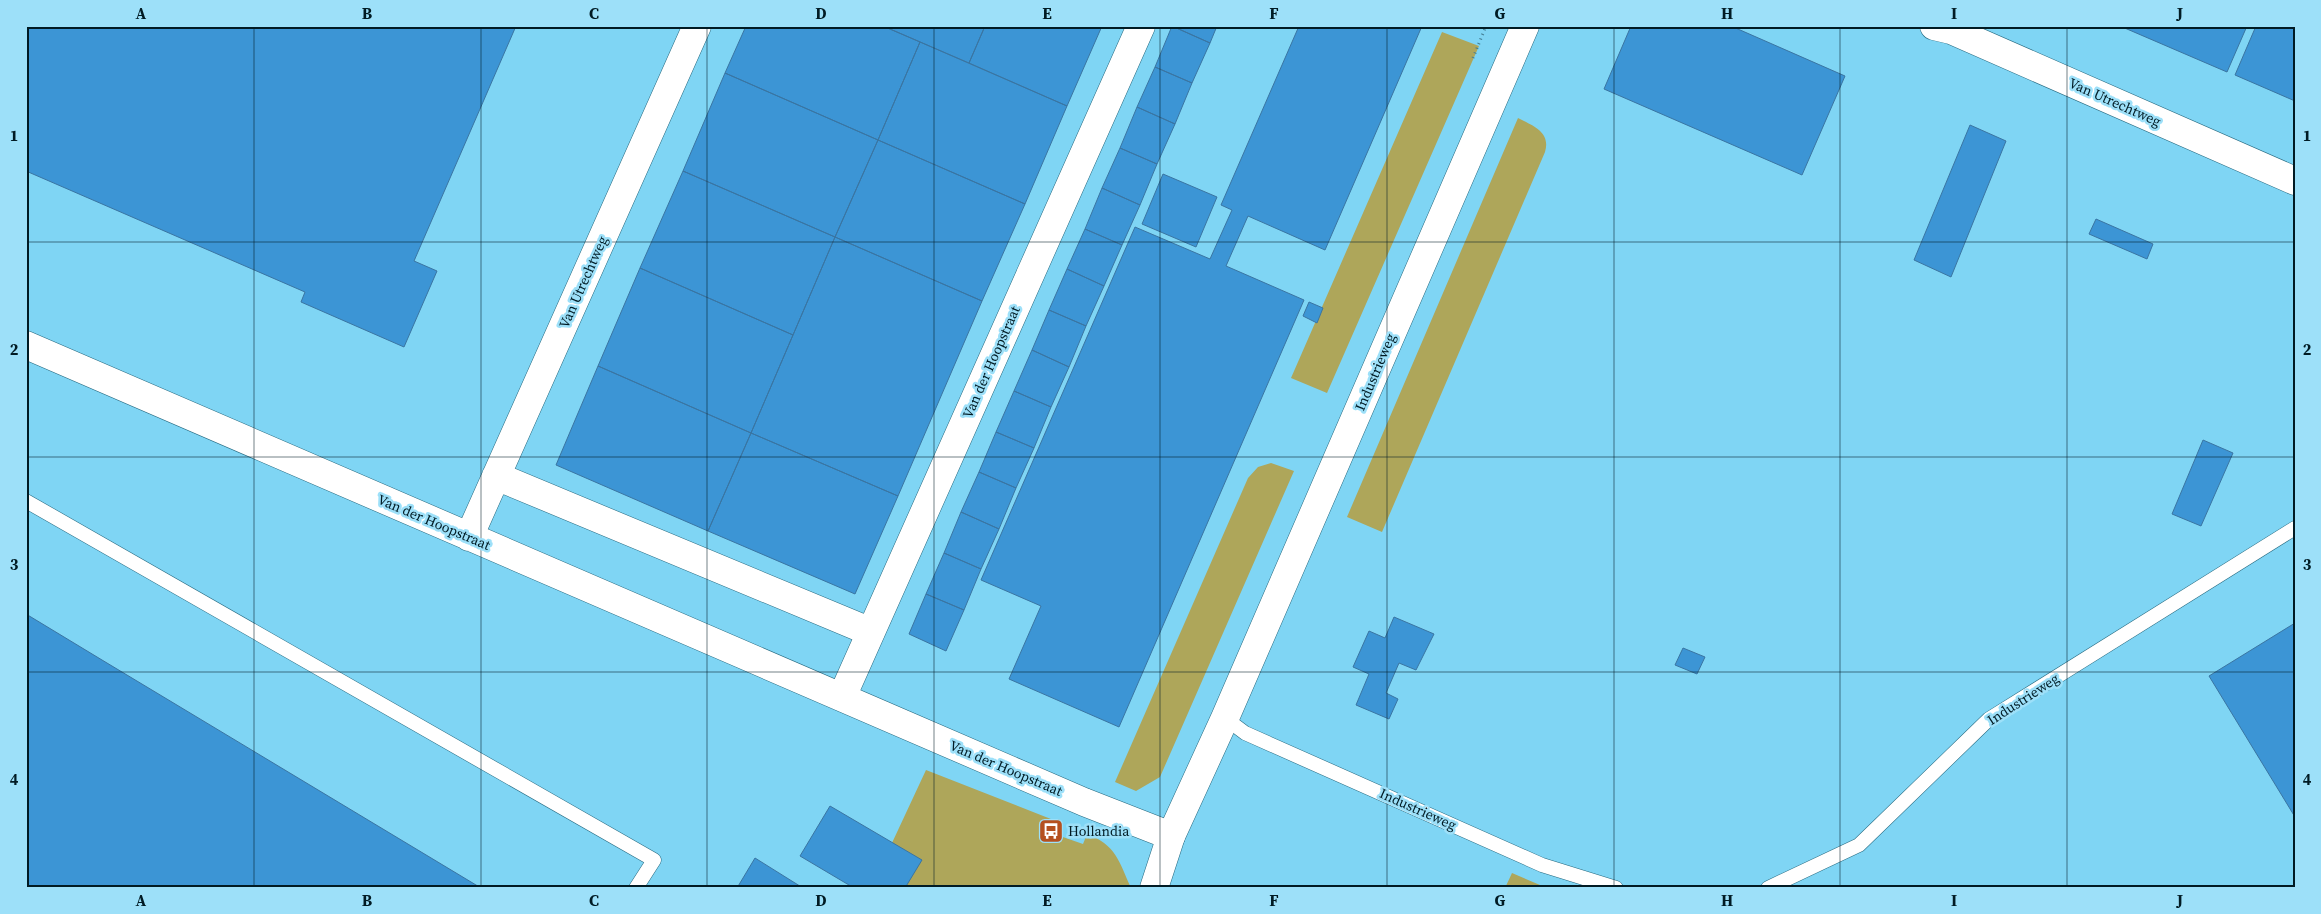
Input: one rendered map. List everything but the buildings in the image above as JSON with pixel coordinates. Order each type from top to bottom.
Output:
[{"type":"street","name":"Van Utrechtweg","points":[[469,537],[697,26]]},
{"type":"street","name":"Van der Hoopstraat","points":[[842,697],[1141,26]]},
{"type":"street","name":"Industrieweg","points":[[1154,888],[1171,836],[1225,718],[1525,26]]},
{"type":"street","name":"Van Utrechtweg","points":[[1946,27],[2295,181]]},
{"type":"street","name":"Van der Hoopstraat","points":[[26,345],[1084,802],[1171,836]]},
{"type":"street","points":[[496,476],[871,632]]},
{"type":"lane","points":[[26,501],[654,860],[636,888]]},
{"type":"lane","name":"Industrieweg","points":[[1768,888],[1859,844],[1989,719],[2295,528]]},
{"type":"lane","name":"Industrieweg","points":[[1225,718],[1245,733],[1542,865],[1616,888]]},
{"type":"shaded area","points":[[1442,32],[1479,46],[1327,393],[1291,378]]},
{"type":"shaded area","points":[[1518,118],[1535,127],[1543,135],[1546,145],[1545,152],[1382,532],[1347,517]]},
{"type":"shaded area","points":[[1271,463],[1294,471],[1160,777],[1136,791],[1115,782],[1248,478],[1258,467]]},
{"type":"shaded area","points":[[926,770],[1061,823],[1057,835],[1083,844],[1087,834],[1097,838],[1111,849],[1131,888],[871,888]]},
{"type":"shaded area","points":[[1512,873],[1540,885],[1542,888],[1505,888]]},
{"type":"place","name":"Hollandia","points":[[1051,831]]}]
